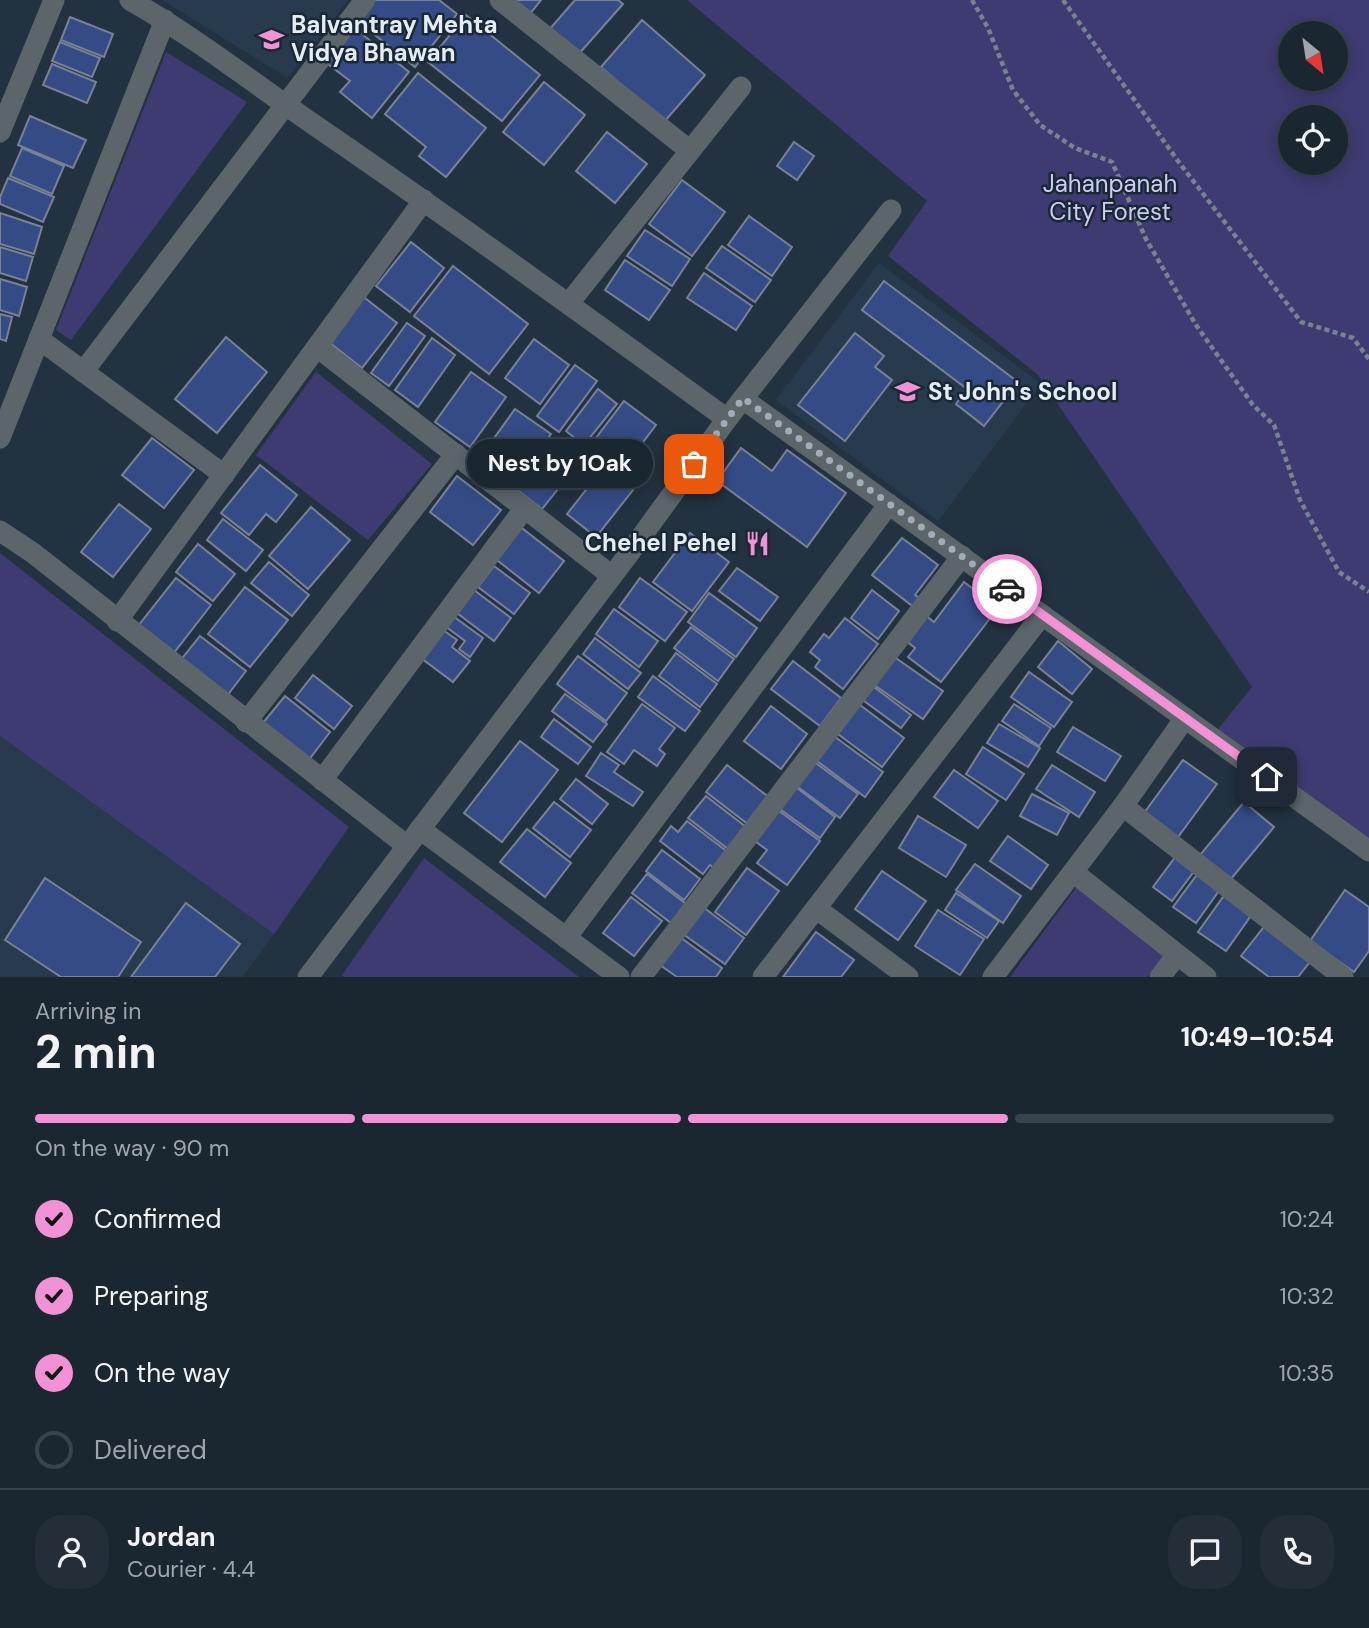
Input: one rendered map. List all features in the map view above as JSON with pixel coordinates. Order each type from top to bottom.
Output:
[{"type":"street","points":[[0,132],[54,0]]},
{"type":"street","points":[[130,0],[166,20],[218,55],[569,303],[727,419]]},
{"type":"street","points":[[83,372],[365,0]]},
{"type":"street","points":[[500,0],[688,150]]},
{"type":"street","points":[[0,438],[166,20]]},
{"type":"street","points":[[569,303],[688,150],[741,87]]},
{"type":"street","points":[[117,621],[424,200]]},
{"type":"street","points":[[312,976],[727,419],[891,210]]},
{"type":"street","points":[[39,339],[224,475]]},
{"type":"street","points":[[317,347],[612,576]]},
{"type":"street","points":[[743,398],[1369,851]]},
{"type":"street","points":[[246,722],[456,454]]},
{"type":"street","points":[[566,938],[889,504]]},
{"type":"street","points":[[322,780],[524,509]]},
{"type":"street","points":[[0,531],[33,553],[407,846]]},
{"type":"street","points":[[641,977],[962,556]]},
{"type":"street","points":[[764,977],[1042,615]]},
{"type":"street","points":[[993,977],[1124,806],[1185,718]]},
{"type":"street","points":[[1124,806],[1343,977]]},
{"type":"street","points":[[420,829],[619,977]]},
{"type":"street","points":[[1073,872],[1206,977]]},
{"type":"street","points":[[817,909],[908,977]]},
{"type":"street","points":[[1160,977],[1177,955]]},
{"type":"path","points":[[972,0],[988,28],[1013,90],[1040,125],[1075,148],[1112,162],[1146,239],[1196,325],[1253,405],[1274,425],[1300,500],[1339,572],[1369,592]]},
{"type":"path","points":[[1063,0],[1178,161],[1301,322],[1353,338],[1369,359]]},
{"type":"shaded area","name":"Balvantray Mehta Vidya Bhawan","points":[[162,0],[348,0],[288,78]]},
{"type":"shaded area","name":"St John's School","points":[[879,263],[1041,384],[938,521],[776,400]]},
{"type":"shaded area","points":[[0,736],[274,934],[242,977],[0,977]]},
{"type":"green space","name":"Jahanpanah City Forest","points":[[687,0],[1369,0],[1369,852],[1211,738],[1252,687],[1037,374],[888,256],[927,201]]},
{"type":"green space","points":[[166,52],[247,102],[71,340],[56,330]]},
{"type":"green space","points":[[316,372],[432,464],[368,540],[256,455]]},
{"type":"green space","points":[[0,553],[349,827],[274,934],[0,736]]},
{"type":"green space","points":[[424,858],[579,977],[344,977],[342,975]]},
{"type":"green space","points":[[1078,885],[1165,955],[1148,977],[1010,977]]},
{"type":"building","points":[[371,0],[439,0],[457,14],[415,67],[355,19]]},
{"type":"building","points":[[509,0],[541,0],[529,15]]},
{"type":"building","points":[[575,0],[618,0],[623,4],[577,56],[548,31]]},
{"type":"building","points":[[466,15],[540,75],[502,121],[428,62]]},
{"type":"building","points":[[70,17],[113,34],[104,57],[61,40]]},
{"type":"building","points":[[642,20],[705,75],[664,122],[601,67]]},
{"type":"building","points":[[352,26],[409,72],[372,118],[340,92],[350,81],[324,61]]},
{"type":"building","points":[[60,42],[100,58],[92,77],[52,61]]},
{"type":"building","points":[[52,64],[96,82],[87,103],[43,85]]},
{"type":"building","points":[[418,73],[486,128],[446,177],[419,156],[426,147],[385,114]]},
{"type":"building","points":[[544,82],[585,115],[544,165],[503,132]]},
{"type":"building","points":[[30,116],[86,140],[73,168],[18,145]]},
{"type":"building","points":[[607,132],[647,164],[615,203],[576,171]]},
{"type":"building","points":[[794,142],[814,156],[797,180],[777,166]]},
{"type":"building","points":[[22,148],[64,166],[52,194],[10,176]]},
{"type":"building","points":[[8,178],[54,197],[43,222],[0,204]]},
{"type":"building","points":[[682,180],[725,212],[692,256],[649,224]]},
{"type":"building","points":[[0,213],[42,227],[34,254],[0,244]]},
{"type":"building","points":[[749,216],[792,247],[772,276],[728,245]]},
{"type":"building","points":[[645,230],[690,259],[672,286],[627,256]]},
{"type":"building","points":[[411,242],[444,268],[410,312],[376,286]]},
{"type":"building","points":[[722,246],[771,280],[755,302],[706,268]]},
{"type":"building","points":[[0,247],[33,257],[26,281],[0,273]]},
{"type":"building","points":[[625,260],[670,290],[649,320],[605,290]]},
{"type":"building","points":[[453,266],[528,324],[489,374],[414,316]]},
{"type":"building","points":[[704,273],[752,306],[736,330],[687,298]]},
{"type":"building","points":[[0,279],[27,287],[19,316],[0,310]]},
{"type":"building","points":[[884,281],[1018,382],[984,426],[956,404],[967,389],[862,310]]},
{"type":"building","points":[[361,295],[397,323],[362,368],[326,340]]},
{"type":"building","points":[[0,314],[12,317],[6,341],[0,339]]},
{"type":"building","points":[[407,323],[425,336],[389,386],[371,373]]},
{"type":"building","points":[[855,333],[884,356],[875,367],[892,380],[845,441],[798,405]]},
{"type":"building","points":[[226,337],[267,372],[217,433],[175,399]]},
{"type":"building","points":[[432,338],[455,355],[418,407],[395,390]]},
{"type":"building","points":[[534,339],[569,365],[540,404],[505,378]]},
{"type":"building","points":[[575,365],[597,381],[559,432],[537,416]]},
{"type":"building","points":[[471,372],[506,397],[470,447],[435,422]]},
{"type":"building","points":[[598,389],[617,404],[584,445],[566,431]]},
{"type":"building","points":[[624,401],[656,425],[618,475],[586,451]]},
{"type":"building","points":[[515,409],[551,434],[515,484],[479,459]]},
{"type":"building","points":[[152,438],[194,470],[164,508],[122,475]]},
{"type":"building","points":[[556,438],[582,459],[542,509],[516,489]]},
{"type":"building","points":[[741,448],[772,471],[787,450],[846,493],[807,547],[717,481]]},
{"type":"building","points":[[260,465],[297,495],[276,522],[266,514],[249,535],[221,513]]},
{"type":"building","points":[[604,467],[633,490],[596,537],[567,514]]},
{"type":"building","points":[[457,476],[501,510],[473,545],[430,512]]},
{"type":"building","points":[[119,504],[151,529],[113,577],[81,552]]},
{"type":"building","points":[[311,507],[350,540],[308,589],[269,556]]},
{"type":"building","points":[[223,519],[263,550],[246,571],[207,540]]},
{"type":"building","points":[[518,525],[564,561],[539,593],[493,557]]},
{"type":"building","points":[[690,533],[729,562],[692,611],[653,582]]},
{"type":"building","points":[[902,538],[938,565],[915,595],[921,599],[915,608],[872,575]]},
{"type":"building","points":[[198,544],[235,574],[213,601],[176,572]]},
{"type":"building","points":[[269,562],[309,595],[292,616],[251,583]]},
{"type":"building","points":[[494,566],[530,593],[514,614],[478,587]]},
{"type":"building","points":[[737,568],[778,597],[760,621],[719,591]]},
{"type":"building","points":[[176,578],[211,605],[173,654],[138,626]]},
{"type":"building","points":[[640,578],[687,612],[665,641],[619,607]]},
{"type":"building","points":[[964,582],[998,608],[941,682],[908,657],[915,648],[905,640],[925,615],[934,622]]},
{"type":"building","points":[[245,587],[288,620],[250,667],[208,634]]},
{"type":"building","points":[[470,587],[511,618],[494,641],[453,610]]},
{"type":"building","points":[[872,590],[899,611],[878,639],[851,618]]},
{"type":"building","points":[[709,593],[757,628],[736,657],[688,622]]},
{"type":"building","points":[[614,609],[658,641],[639,667],[596,634]]},
{"type":"building","points":[[453,616],[483,638],[470,657],[459,649],[465,641],[445,626]]},
{"type":"building","points":[[845,618],[878,644],[843,689],[815,667],[820,660],[810,652],[824,634],[829,638]]},
{"type":"building","points":[[691,627],[734,659],[718,681],[674,648]]},
{"type":"building","points":[[443,630],[457,640],[452,647],[470,661],[453,682],[421,658]]},
{"type":"building","points":[[200,636],[246,671],[226,697],[180,661]]},
{"type":"building","points":[[595,638],[641,673],[628,689],[583,654]]},
{"type":"building","points":[[1058,641],[1092,669],[1072,694],[1038,667]]},
{"type":"building","points":[[676,653],[717,684],[700,707],[659,676]]},
{"type":"building","points":[[890,654],[943,691],[923,719],[870,682]]},
{"type":"building","points":[[578,656],[627,693],[606,721],[557,684]]},
{"type":"building","points":[[793,661],[841,698],[820,726],[771,689]]},
{"type":"building","points":[[1029,672],[1072,702],[1054,727],[1011,697]]},
{"type":"building","points":[[313,675],[352,706],[334,729],[295,698]]},
{"type":"building","points":[[653,676],[700,711],[685,731],[638,697]]},
{"type":"building","points":[[870,684],[911,715],[901,728],[860,698]]},
{"type":"building","points":[[565,694],[607,724],[593,742],[552,711]]},
{"type":"building","points":[[285,696],[330,732],[308,761],[262,724]]},
{"type":"building","points":[[856,702],[904,738],[882,767],[834,731]]},
{"type":"building","points":[[642,704],[675,728],[659,749],[665,754],[657,766],[634,750],[624,764],[607,752]]},
{"type":"building","points":[[1014,704],[1051,728],[1039,746],[1002,721]]},
{"type":"building","points":[[771,706],[807,734],[781,769],[744,741]]},
{"type":"building","points":[[554,719],[591,747],[578,764],[541,737]]},
{"type":"building","points":[[999,724],[1040,748],[1028,767],[987,743]]},
{"type":"building","points":[[1073,727],[1121,756],[1105,781],[1057,752]]},
{"type":"building","points":[[831,734],[883,772],[865,797],[813,758]]},
{"type":"building","points":[[520,741],[558,770],[502,842],[464,813]]},
{"type":"building","points":[[983,747],[1024,774],[1006,800],[966,774]]},
{"type":"building","points":[[601,753],[619,765],[614,772],[643,792],[633,806],[586,776]]},
{"type":"building","points":[[1183,760],[1217,784],[1178,837],[1144,813]]},
{"type":"building","points":[[813,761],[858,794],[840,818],[795,785]]},
{"type":"building","points":[[727,765],[770,798],[749,825],[706,792]]},
{"type":"building","points":[[1052,765],[1095,792],[1079,817],[1036,789]]},
{"type":"building","points":[[954,770],[998,801],[978,828],[934,797]]},
{"type":"building","points":[[576,779],[608,804],[592,824],[560,799]]},
{"type":"building","points":[[793,785],[835,817],[820,838],[777,807]]},
{"type":"building","points":[[1032,794],[1069,813],[1057,835],[1020,816]]},
{"type":"building","points":[[706,796],[746,827],[728,849],[688,818]]},
{"type":"building","points":[[554,802],[591,830],[570,857],[533,828]]},
{"type":"building","points":[[1244,802],[1274,827],[1230,880],[1200,855]]},
{"type":"building","points":[[775,808],[820,841],[787,885],[757,863],[767,850],[752,839]]},
{"type":"building","points":[[918,816],[966,845],[946,877],[899,848]]},
{"type":"building","points":[[687,821],[729,853],[716,870],[710,865],[703,874],[660,841],[671,826],[678,832]]},
{"type":"building","points":[[527,829],[571,863],[545,897],[500,862]]},
{"type":"building","points":[[1008,836],[1048,865],[1031,889],[990,861]]},
{"type":"building","points":[[662,850],[700,879],[684,900],[646,871]]},
{"type":"building","points":[[1176,856],[1195,870],[1172,901],[1153,887]]},
{"type":"building","points":[[975,864],[1021,896],[1003,923],[956,890]]},
{"type":"building","points":[[747,868],[779,891],[746,935],[715,912]]},
{"type":"building","points":[[882,871],[926,901],[898,940],[855,909]]},
{"type":"building","points":[[1199,872],[1221,888],[1196,923],[1173,907]]},
{"type":"building","points":[[647,874],[686,904],[671,923],[632,893]]},
{"type":"building","points":[[45,878],[141,942],[118,977],[61,977],[5,940]]},
{"type":"building","points":[[1228,890],[1255,910],[1226,951],[1198,932]]},
{"type":"building","points":[[1345,890],[1369,907],[1369,951],[1354,972],[1310,941]]},
{"type":"building","points":[[956,893],[999,921],[987,938],[945,910]]},
{"type":"building","points":[[631,897],[662,921],[634,956],[603,933]]},
{"type":"building","points":[[186,903],[240,944],[215,977],[131,977]]},
{"type":"building","points":[[703,907],[744,938],[725,964],[683,934]]},
{"type":"building","points":[[938,910],[984,939],[960,975],[915,946]]},
{"type":"building","points":[[1267,923],[1313,958],[1298,977],[1269,977],[1241,956]]},
{"type":"building","points":[[816,932],[854,960],[841,977],[783,977]]},
{"type":"building","points":[[680,937],[722,968],[716,977],[677,977],[660,965]]},
{"type":"way so far","points":[[694,464],[743,398],[1007,589]]},
{"type":"place","name":"Balvantray Mehta Vidya Bhawan","points":[[271,39]]},
{"type":"place","name":"St John's School","points":[[908,392]]},
{"type":"place","name":"Nest by 1Oak","points":[[694,464]]},
{"type":"place","name":"Chehel Pehel","points":[[757,543]]},
{"type":"route","points":[[1007,589],[1267,777]]}]
